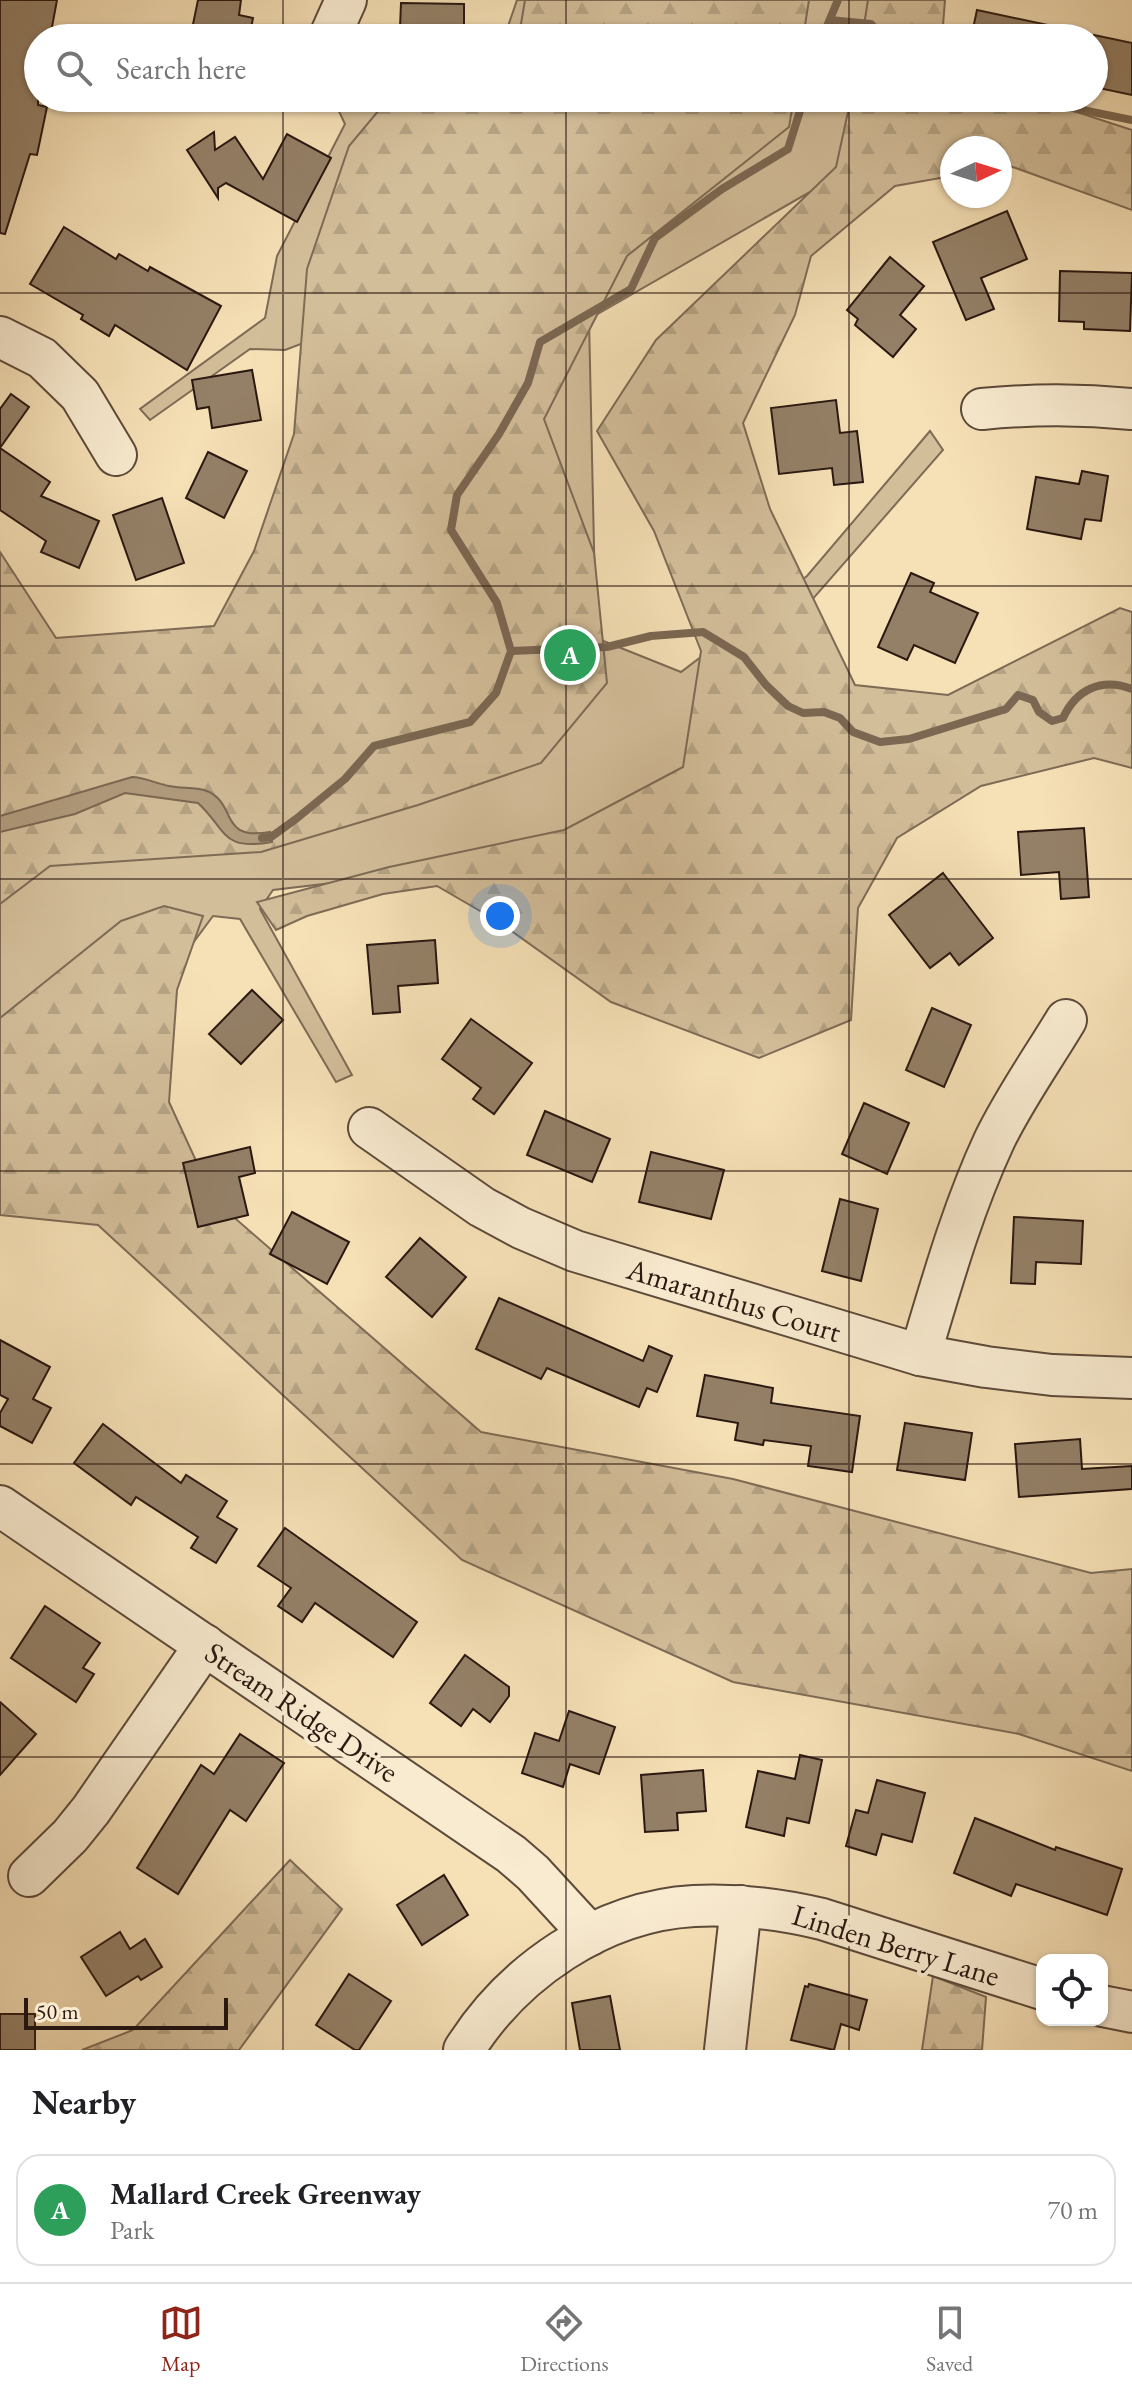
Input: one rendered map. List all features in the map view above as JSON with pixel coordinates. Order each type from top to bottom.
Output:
[{"type":"street","points":[[335,24],[346,0]]},
{"type":"street","points":[[0,337],[42,358],[80,395],[116,455]]},
{"type":"street","points":[[982,409],[1033,404],[1082,404],[1132,409]]},
{"type":"street","points":[[920,1355],[972,1190],[1010,1111],[1066,1020]]},
{"type":"street","name":"Amaranthus Court","points":[[369,1128],[482,1207],[575,1251],[920,1355],[1039,1373],[1132,1378]]},
{"type":"street","name":"Stream Ridge Drive","points":[[0,1506],[511,1854],[552,1891],[590,1935]]},
{"type":"street","points":[[29,1876],[70,1836],[91,1810],[205,1645]]},
{"type":"street","name":"Linden Berry Lane","points":[[464,2050],[499,2004],[536,1969],[590,1935],[650,1914],[692,1906],[741,1906],[822,1919],[1036,1987]]},
{"type":"street","points":[[725,2050],[741,1906]]},
{"type":"street","points":[[1108,2007],[1132,2012]]},
{"type":"green space","points":[[517,0],[880,0],[877,24],[509,24]]},
{"type":"green space","points":[[525,0],[809,0],[805,24],[521,24]]},
{"type":"green space","points":[[868,0],[945,0],[943,24],[864,24]]},
{"type":"green space","points":[[339,112],[882,112],[909,135],[589,319],[596,638],[681,672],[807,576],[930,431],[943,450],[727,697],[858,752],[519,861],[273,890],[260,909],[352,1075],[336,1082],[240,919],[213,916],[0,1204],[0,823],[145,778],[443,290],[285,350],[250,349],[150,420],[140,409],[265,318],[277,256],[345,124]]},
{"type":"green space","points":[[377,112],[792,112],[789,127],[627,256],[544,419],[594,553],[607,683],[541,763],[418,805],[261,852],[50,866],[0,904],[0,552],[56,638],[214,626],[254,551],[294,434],[307,269],[349,146]]},
{"type":"green space","points":[[848,112],[1077,112],[1132,130],[1132,210],[1012,167],[1012,136],[940,136],[940,178],[895,186],[811,256],[795,315],[743,423],[770,509],[855,685],[948,695],[1120,608],[1132,612],[1132,768],[1094,758],[981,786],[897,838],[858,908],[851,1020],[759,1058],[611,1002],[499,922],[437,886],[383,894],[307,916],[276,930],[257,902],[389,867],[564,830],[683,767],[701,651],[654,531],[597,431],[656,340],[836,167]]},
{"type":"green space","points":[[164,906],[203,916],[177,990],[169,1102],[214,1200],[481,1432],[733,1479],[1091,1573],[1132,1569],[1132,1771],[1019,1734],[733,1682],[462,1560],[98,1225],[0,1215],[0,1018],[121,921]]},
{"type":"green space","points":[[290,1860],[342,1909],[239,2050],[82,2050],[133,2030]]},
{"type":"green space","points":[[933,1976],[986,1997],[982,2050],[922,2050]]},
{"type":"shaded area","points":[[132,777],[207,791],[223,804],[235,826],[254,833],[270,832],[272,842],[243,844],[234,841],[198,803],[125,793],[75,814],[0,832],[0,816]]},
{"type":"building","points":[[0,0],[57,0],[53,24],[24,24],[24,112],[46,112],[37,155],[30,154],[5,234],[0,233]]},
{"type":"building","points":[[198,0],[241,0],[239,15],[253,18],[252,24],[193,24]]},
{"type":"building","points":[[401,3],[464,4],[464,24],[400,24]]},
{"type":"building","points":[[977,10],[1043,24],[974,24]]},
{"type":"building","points":[[1108,38],[1132,43],[1132,95],[1108,90]]},
{"type":"building","points":[[214,132],[215,150],[235,137],[263,179],[287,134],[331,158],[297,222],[226,183],[218,188],[218,198],[187,150]]},
{"type":"building","points":[[1007,211],[1027,259],[981,278],[994,309],[966,320],[933,242]]},
{"type":"building","points":[[64,227],[116,259],[119,254],[148,271],[150,267],[221,306],[187,370],[115,325],[109,336],[81,319],[83,315],[30,284]]},
{"type":"building","points":[[890,257],[924,286],[900,315],[916,329],[893,357],[855,325],[858,319],[847,310]]},
{"type":"building","points":[[1060,271],[1132,273],[1130,331],[1084,329],[1084,322],[1059,321]]},
{"type":"building","points":[[252,370],[261,420],[212,428],[209,407],[197,409],[192,380]]},
{"type":"building","points":[[11,394],[29,407],[0,448],[0,409]]},
{"type":"building","points":[[836,400],[840,433],[857,431],[863,482],[834,485],[832,468],[779,474],[771,408]]},
{"type":"building","points":[[0,448],[50,482],[41,496],[99,521],[79,568],[41,552],[46,541],[0,510]]},
{"type":"building","points":[[208,452],[247,471],[224,518],[186,498]]},
{"type":"building","points":[[1082,471],[1108,476],[1101,521],[1085,519],[1081,539],[1027,529],[1036,477],[1079,484]]},
{"type":"building","points":[[162,498],[184,563],[136,580],[113,515]]},
{"type":"building","points":[[911,573],[934,583],[930,592],[978,613],[955,663],[914,645],[907,660],[878,647]]},
{"type":"building","points":[[1084,828],[1089,897],[1061,899],[1059,872],[1021,875],[1018,832]]},
{"type":"building","points":[[943,873],[993,938],[959,965],[950,953],[930,968],[889,915]]},
{"type":"building","points":[[435,940],[438,983],[398,986],[400,1012],[373,1014],[367,945]]},
{"type":"building","points":[[252,990],[283,1020],[241,1064],[209,1034]]},
{"type":"building","points":[[932,1008],[971,1025],[944,1087],[906,1070]]},
{"type":"building","points":[[471,1019],[532,1063],[494,1114],[473,1099],[481,1088],[442,1059]]},
{"type":"building","points":[[864,1103],[909,1123],[887,1174],[842,1154]]},
{"type":"building","points":[[545,1111],[610,1139],[592,1182],[527,1155]]},
{"type":"building","points":[[250,1147],[255,1173],[239,1177],[248,1215],[198,1227],[183,1163]]},
{"type":"building","points":[[651,1152],[724,1170],[711,1219],[639,1202]]},
{"type":"building","points":[[840,1199],[878,1209],[861,1281],[822,1271]]},
{"type":"building","points":[[292,1212],[349,1242],[327,1284],[270,1254]]},
{"type":"building","points":[[1014,1217],[1083,1221],[1081,1264],[1036,1262],[1035,1284],[1011,1283]]},
{"type":"building","points":[[420,1238],[466,1277],[432,1317],[386,1277]]},
{"type":"building","points":[[499,1298],[643,1361],[649,1346],[672,1356],[657,1392],[647,1388],[639,1407],[547,1368],[541,1379],[476,1349]]},
{"type":"building","points":[[0,1340],[50,1367],[33,1399],[51,1408],[32,1443],[0,1426],[0,1413],[8,1399],[0,1395]]},
{"type":"building","points":[[705,1375],[773,1388],[771,1403],[860,1416],[852,1472],[808,1466],[811,1446],[764,1440],[763,1445],[735,1440],[738,1423],[697,1416]]},
{"type":"building","points":[[905,1423],[972,1433],[965,1480],[897,1470]]},
{"type":"building","points":[[103,1424],[181,1483],[186,1475],[227,1501],[217,1517],[237,1529],[216,1563],[191,1548],[198,1537],[136,1497],[131,1505],[74,1463]]},
{"type":"building","points":[[1080,1439],[1082,1469],[1132,1466],[1132,1489],[1019,1497],[1015,1444]]},
{"type":"building","points":[[285,1528],[417,1622],[393,1657],[315,1603],[302,1622],[278,1606],[291,1588],[258,1566]]},
{"type":"building","points":[[45,1606],[100,1643],[83,1668],[94,1674],[76,1702],[11,1658]]},
{"type":"building","points":[[465,1655],[509,1687],[509,1696],[490,1722],[473,1709],[461,1726],[430,1703]]},
{"type":"building","points":[[0,1702],[36,1734],[0,1775]]},
{"type":"building","points":[[569,1711],[615,1727],[599,1774],[570,1764],[563,1787],[522,1773],[535,1733],[559,1741]]},
{"type":"building","points":[[240,1734],[284,1763],[246,1821],[230,1810],[178,1894],[137,1868],[201,1765],[214,1774]]},
{"type":"building","points":[[800,1755],[822,1760],[809,1823],[787,1818],[784,1836],[746,1827],[758,1771],[795,1779]]},
{"type":"building","points":[[703,1770],[706,1811],[677,1813],[678,1830],[645,1832],[641,1775]]},
{"type":"building","points":[[877,1780],[925,1793],[912,1842],[882,1834],[876,1855],[846,1846],[856,1810],[868,1813]]},
{"type":"building","points":[[975,1818],[1055,1850],[1056,1847],[1122,1869],[1107,1915],[1016,1884],[1011,1896],[954,1873]]},
{"type":"building","points":[[444,1875],[468,1915],[422,1945],[397,1905]]},
{"type":"building","points":[[120,1932],[130,1949],[145,1939],[162,1967],[141,1980],[138,1976],[106,1996],[81,1957]]},
{"type":"building","points":[[349,1974],[391,2001],[359,2050],[316,2025]]},
{"type":"building","points":[[809,1984],[867,2000],[859,2030],[841,2024],[834,2050],[791,2040],[805,1986]]},
{"type":"building","points":[[610,1996],[620,2050],[580,2050],[572,2003]]},
{"type":"building","points":[[0,2014],[35,2014],[35,2050],[0,2050]]},
{"type":"waterway","points":[[828,24],[838,0]]},
{"type":"waterway","points":[[830,20],[871,24]]},
{"type":"waterway","points":[[262,838],[271,837],[345,779],[374,746],[470,722],[496,693],[511,651],[497,603],[451,530],[457,495],[499,434],[528,383],[540,342],[631,289],[655,238],[722,189],[788,149],[800,112]]},
{"type":"waterway","points":[[1093,112],[1132,120]]},
{"type":"waterway","points":[[511,651],[607,647],[651,636],[703,632],[744,657],[788,706],[803,713],[824,712],[840,718],[853,732],[880,742],[909,739],[1006,709],[1018,695],[1033,700],[1039,712],[1052,721],[1063,718],[1075,700],[1091,688],[1110,685],[1132,689]]},
{"type":"place","name":"Mallard Creek Greenway","points":[[570,655]]}]
